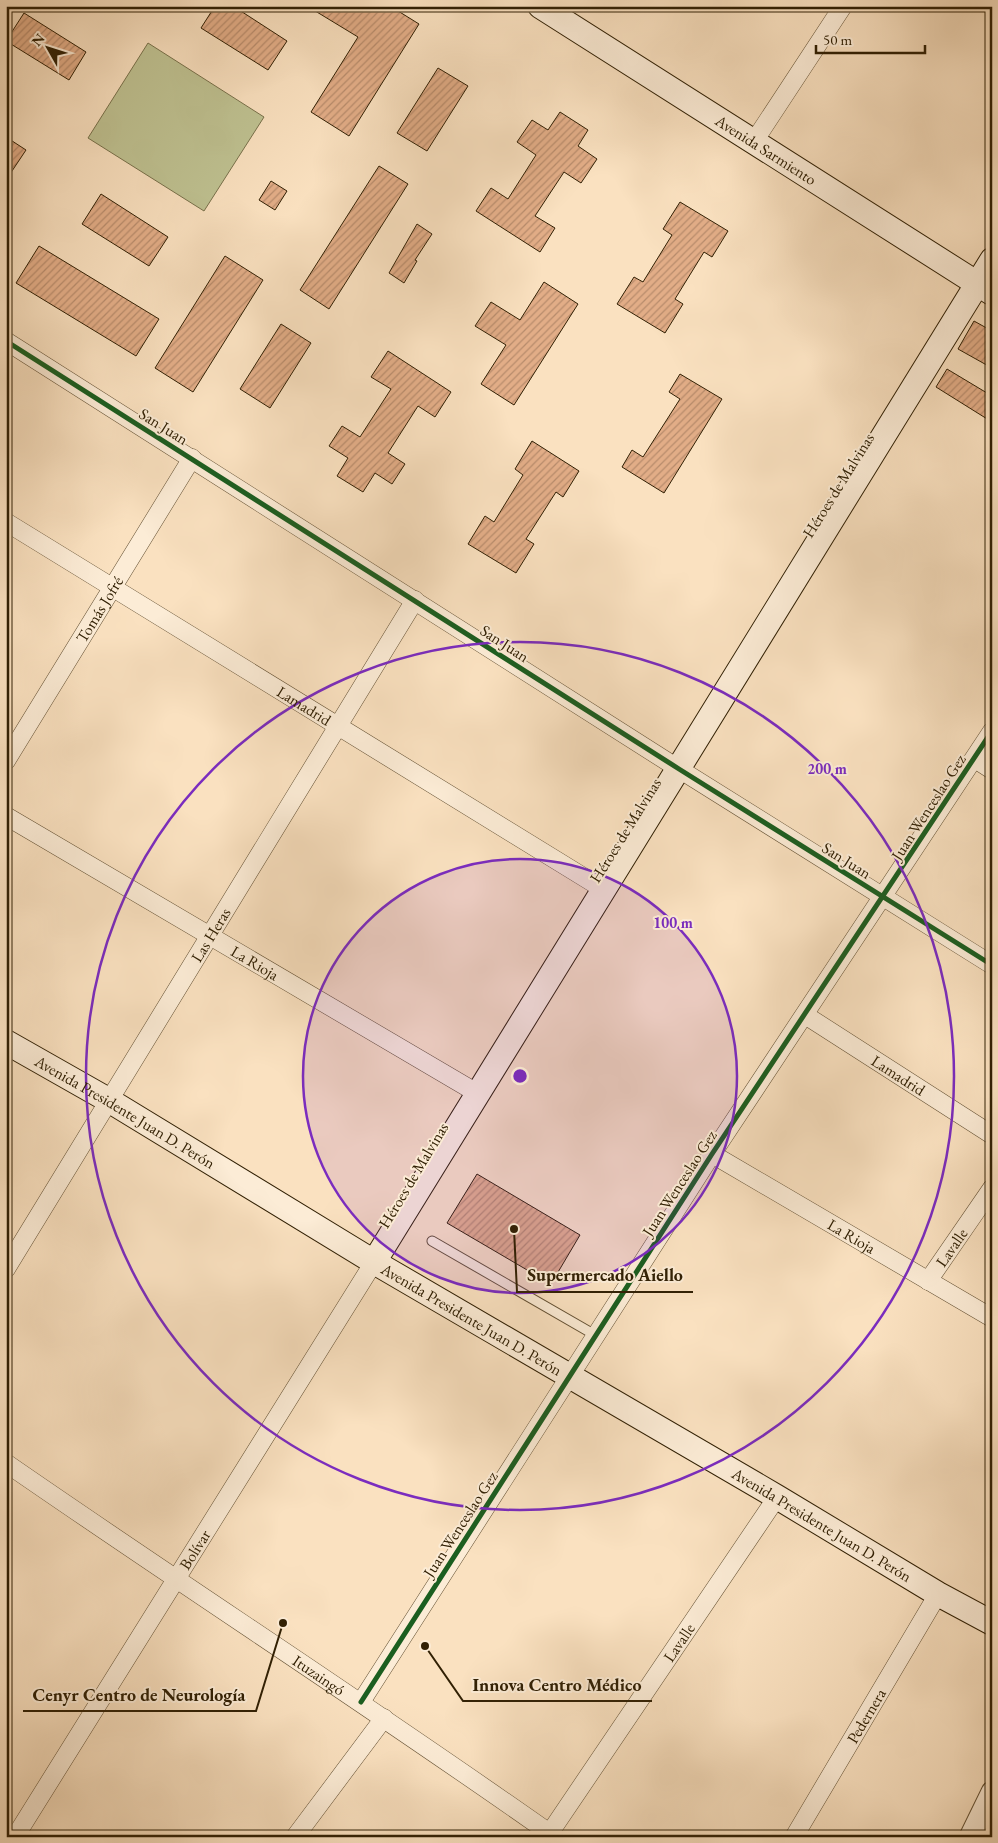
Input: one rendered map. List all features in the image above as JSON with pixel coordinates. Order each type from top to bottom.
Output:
[{"type":"main road","name":"Avenida Sarmiento","points":[[553,10],[753,143],[984,288]]},
{"type":"main road","name":"Héroes de Malvinas","points":[[374,1262],[603,889],[984,288],[992,260]]},
{"type":"main road","name":"Avenida Presidente Juan D. Perón","points":[[6,1042],[110,1101],[374,1262],[777,1497],[938,1594],[992,1623]]},
{"type":"street","points":[[753,143],[843,6]]},
{"type":"street","name":"San Juan","points":[[6,341],[679,769],[992,965]]},
{"type":"street","name":"Tomás Jofré","points":[[6,761],[192,458]]},
{"type":"street","name":"Lamadrid","points":[[6,522],[337,728],[603,889]]},
{"type":"street","name":"Las Heras","points":[[6,1269],[415,600]]},
{"type":"street","name":"Juan Wenceslao Gez","points":[[361,1702],[712,1154],[884,897],[992,731]]},
{"type":"street","points":[[975,759],[992,770]]},
{"type":"street","name":"La Rioja","points":[[6,816],[477,1093]]},
{"type":"street","name":"Lamadrid","points":[[805,1015],[992,1135]]},
{"type":"street","name":"La Rioja","points":[[712,1154],[992,1318]]},
{"type":"street","name":"Lavalle","points":[[928,1281],[992,1188]]},
{"type":"street","name":"Bolívar","points":[[13,1837],[374,1262]]},
{"type":"street","name":"Ituzaingó","points":[[6,1463],[174,1580],[361,1702],[550,1835]]},
{"type":"street","name":"Lavalle","points":[[550,1835],[777,1497]]},
{"type":"street","name":"Pedernera","points":[[794,1837],[938,1594]]},
{"type":"street","points":[[295,1837],[384,1718]]},
{"type":"street","points":[[970,1837],[992,1792]]},
{"type":"street","points":[[6,1834],[13,1837]]},
{"type":"lane","points":[[432,1241],[595,1335]]},
{"type":"green space","points":[[148,43],[264,117],[204,211],[88,138]]},
{"type":"building","points":[[215,6],[233,6],[287,41],[268,70],[201,28]]},
{"type":"building","points":[[307,6],[390,6],[419,24],[349,136],[311,112],[358,37]]},
{"type":"building","points":[[24,13],[86,52],[69,80],[6,41]]},
{"type":"building","points":[[438,68],[468,86],[427,151],[397,133]]},
{"type":"building","points":[[560,112],[588,130],[578,146],[597,159],[581,183],[564,172],[535,216],[555,228],[540,252],[476,211],[491,188],[508,199],[536,155],[517,142],[532,120],[548,130]]},
{"type":"building","points":[[6,137],[26,150],[6,180]]},
{"type":"building","points":[[379,166],[408,184],[329,309],[300,290]]},
{"type":"building","points":[[271,181],[287,191],[275,210],[259,200]]},
{"type":"building","points":[[101,194],[168,237],[149,266],[82,224]]},
{"type":"building","points":[[680,202],[728,231],[712,257],[704,252],[675,299],[683,304],[665,333],[617,304],[634,277],[643,282],[672,235],[663,229]]},
{"type":"building","points":[[417,224],[432,234],[415,260],[417,261],[404,283],[389,273]]},
{"type":"building","points":[[39,246],[159,319],[136,356],[16,283]]},
{"type":"building","points":[[225,256],[263,280],[193,392],[155,368]]},
{"type":"building","points":[[544,282],[578,304],[514,405],[481,384],[506,345],[475,326],[491,302],[520,320]]},
{"type":"building","points":[[974,321],[992,331],[992,368],[958,349]]},
{"type":"building","points":[[281,324],[311,343],[270,408],[240,389]]},
{"type":"building","points":[[388,351],[451,392],[435,417],[418,406],[388,453],[405,464],[392,484],[375,473],[363,492],[337,476],[348,458],[329,446],[342,426],[360,437],[391,389],[371,377]]},
{"type":"building","points":[[947,369],[992,396],[992,422],[936,387]]},
{"type":"building","points":[[680,374],[722,399],[664,493],[622,467],[632,450],[643,457],[680,399],[669,392]]},
{"type":"building","points":[[532,441],[579,471],[563,497],[556,492],[526,539],[534,544],[516,573],[468,544],[485,516],[494,522],[523,475],[515,469]]},
{"type":"building","points":[[477,1174],[580,1235],[551,1284],[447,1223]]},
{"type":"cycle path","points":[[6,341],[679,769],[992,965]]},
{"type":"cycle path","points":[[361,1702],[712,1154],[992,731]]},
{"type":"place","name":"Supermercado Aiello","points":[[514,1229]]},
{"type":"place","name":"Cenyr Centro de Neurología","points":[[283,1623]]},
{"type":"place","name":"Innova Centro Médico","points":[[425,1646]]}]
